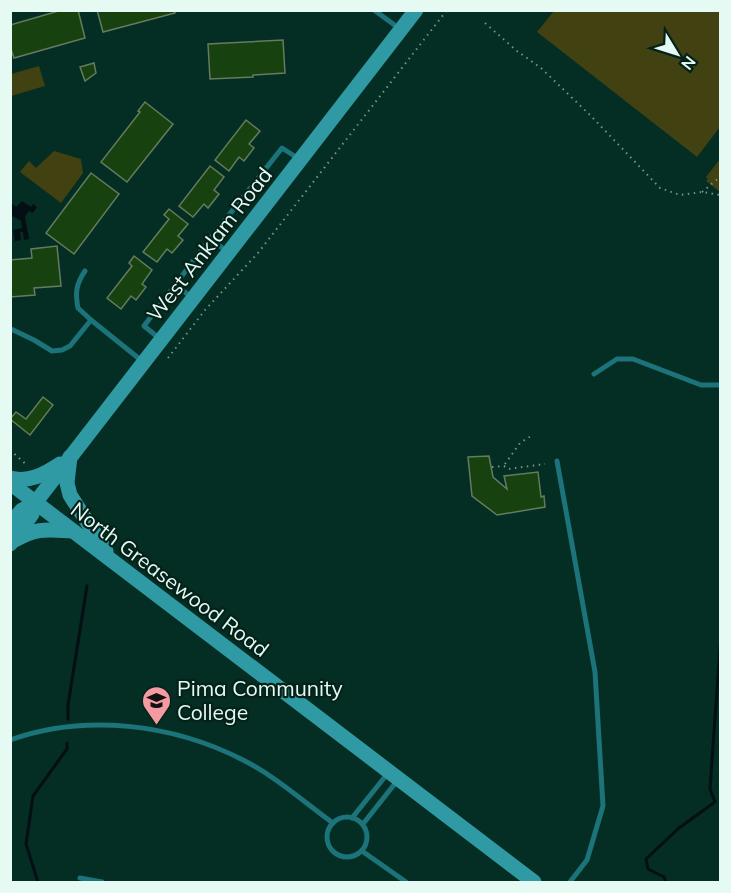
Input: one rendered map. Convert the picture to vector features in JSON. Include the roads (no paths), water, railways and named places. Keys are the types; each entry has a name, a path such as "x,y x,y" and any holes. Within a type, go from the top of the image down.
{"main road":[{"name":"West Anklam Road","path":"11,543 32,514 35,503 416,10"},
{"path":"10,478 31,479 50,471 70,457"},
{"path":"70,457 67,483 70,495 113,562"},
{"name":"North Greasewood Road","path":"10,483 534,882"},
{"name":"West Anklam Road","path":"10,524 22,510 35,503"},
{"path":"11,543 35,530 73,531"}],"lane":[{"path":"374,10 402,30"},
{"path":"161,340 144,326 210,239 282,148 301,160"},
{"path":"210,239 229,253"},
{"path":"86,271 79,280 78,308 144,363"},
{"path":"175,285 193,298"},
{"path":"11,328 52,351 62,350 70,346 91,320"},
{"path":"594,374 617,359 633,359 701,385 720,385"},
{"path":"557,461 595,672 603,806 587,860 570,882"},
{"path":"10,740 25,735 99,724 189,737 252,765 333,823"},
{"path":"352,818 394,776"},
{"path":"363,824 394,776"},
{"path":"342,818 352,818 363,824 367,840 357,854 345,857 334,852 328,841 329,828 342,818"},
{"path":"362,850 406,882"},
{"path":"80,878 102,882"}],"waterway":[{"path":"68,719 68,705 87,586"},
{"path":"666,882 664,877 648,869 646,859 679,828 715,802 710,789 720,647"},
{"path":"38,882 26,844 33,796 67,749 67,743"}],"place":[{"name":"Pima Community College","path":"156,726"}]}
